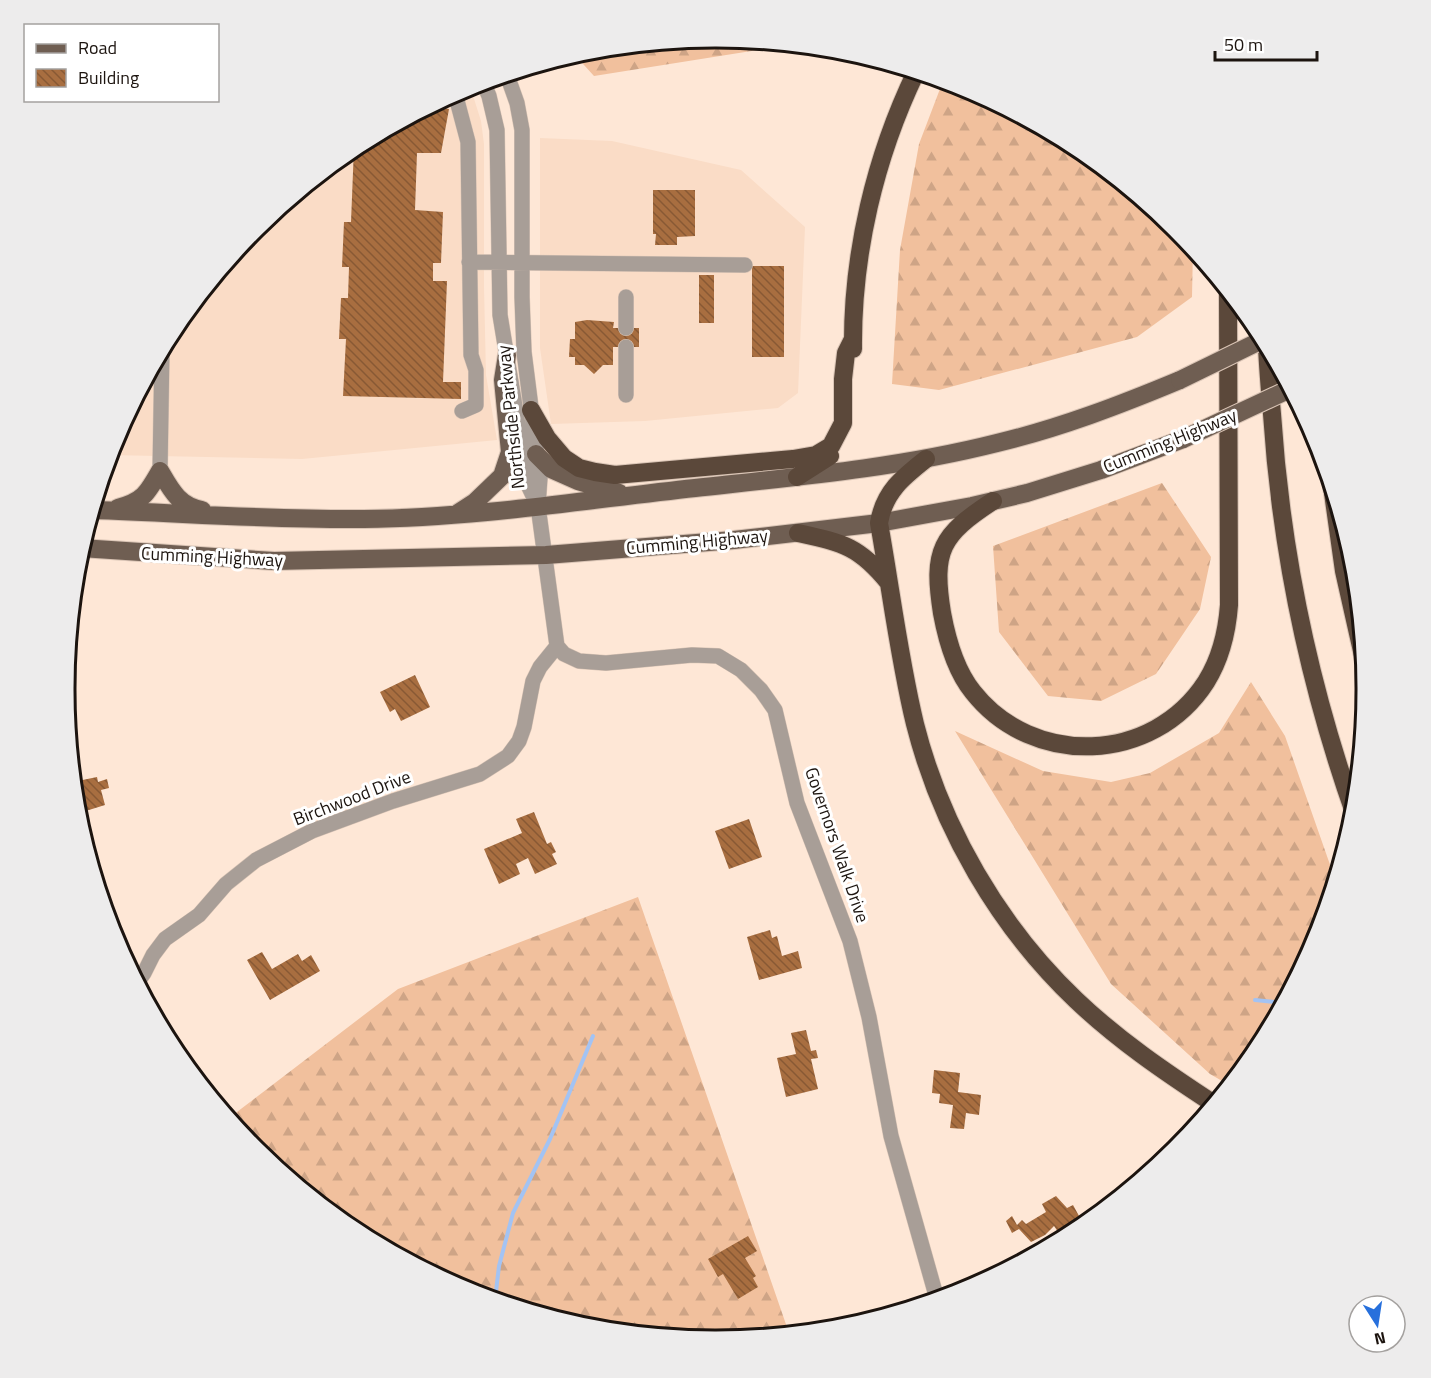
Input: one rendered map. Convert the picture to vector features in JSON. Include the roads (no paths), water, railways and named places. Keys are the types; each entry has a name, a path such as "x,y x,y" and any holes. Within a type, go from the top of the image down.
{"highway":[{"path":"797,477 836,451 849,433 855,395 853,339 857,267 867,212 894,126 913,79"},
{"path":"993,501 965,519 952,532 943,546 939,561 938,577 945,628 959,670 973,692 992,712 1012,727 1056,744 1079,747 1101,747 1122,743 1142,736 1177,715 1194,699 1206,681 1219,656 1227,630 1229,604 1228,305"},
{"path":"531,410 547,438 564,458 579,468 595,472 615,475 816,455 831,446 843,423 843,379 846,353 853,339"},
{"path":"1268,365 1274,452 1288,562 1306,650 1347,794"},
{"path":"926,459 892,488 883,505 879,523 909,693 925,757 952,825 987,889 1026,944 1075,999 1135,1050 1207,1099"},
{"path":"798,533 847,545 869,560 890,584"},
{"path":"1341,551 1349,593"}],"main road":[{"path":"101,510 248,518 364,519 456,514 797,477 926,459 995,444 1059,426 1131,401 1255,344"},
{"path":"456,514 475,502 502,476 510,452 503,380 507,355"},
{"name":"Cumming Highway","path":"90,550 274,561 546,555 723,541 879,523 1027,493 1101,470 1182,439 1283,392"},
{"path":"536,454 552,469 578,481 615,491 623,496"},
{"path":"101,510 136,503 160,471 181,502 194,509 248,518"}],"street":[{"name":"Northside Parkway","path":"509,82 517,103 522,130 523,342 540,478 538,506"},
{"name":"Northside Parkway","path":"487,91 497,130 500,315 528,485 538,506"},
{"path":"458,103 468,142 471,355 476,370 476,405 462,411"},
{"path":"469,262 745,266"},
{"path":"626,297 626,328"},
{"path":"626,347 626,395"},
{"path":"160,471 162,365"},
{"path":"538,506 557,646"},
{"name":"Birchwood Drive","path":"142,976 153,955 165,939 199,915 226,884 256,860 330,824 393,801 480,774 508,756 519,741 524,727 533,681 540,667 557,646"},
{"name":"Governors Walk Drive","path":"557,646 564,654 579,662 606,663 692,655 718,656 741,670 761,690 775,710 797,803 850,941 869,1017 891,1136 935,1291"}],"waterway":[{"path":"1255,1000 1275,1002"},
{"path":"496,1291 499,1266 513,1213 550,1139 593,1036"}]}
